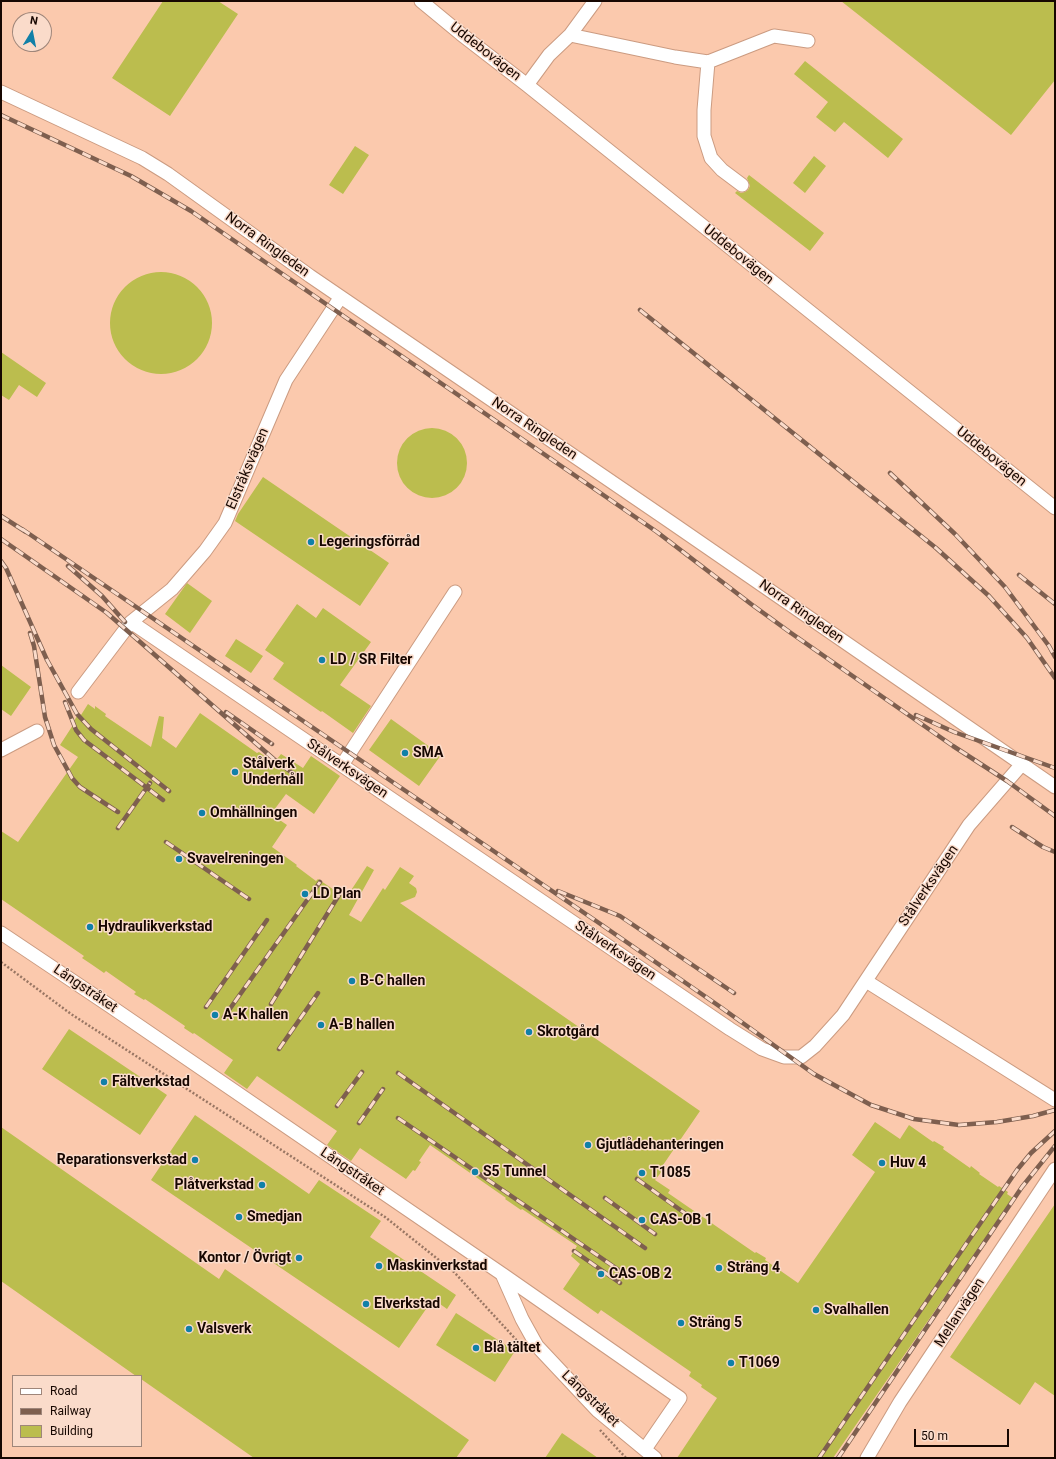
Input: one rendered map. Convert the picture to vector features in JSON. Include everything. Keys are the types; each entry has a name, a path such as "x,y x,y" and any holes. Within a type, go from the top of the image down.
{"street":[{"name":"Uddebovägen","path":"421,1 1055,508"},
{"path":"527,85 549,55 570,35 595,1"},
{"path":"570,35 675,57 708,62 774,36 808,41"},
{"path":"708,62 704,110 704,136 711,158 722,170 742,185"},
{"name":"Norra Ringleden","path":"1,92 142,158 168,174 340,298 672,522 1055,787"},
{"name":"Elstråksvägen","path":"78,692 131,622 172,589 205,551 225,522 286,380 340,298"},
{"path":"342,766 455,592"},
{"name":"Stålverksvägen","path":"131,622 730,1029 762,1049 784,1057 801,1057 815,1046 843,1015 969,825 1022,764"},
{"path":"1,750 37,731"},
{"name":"Långstråket","path":"1,933 123,1014 502,1274 522,1319 537,1346 598,1411 655,1458"},
{"path":"866,981 1055,1100"},
{"name":"Mellanvägen","path":"867,1458 900,1402 1055,1169"},
{"path":"502,1274 680,1398 645,1449"}],"path":[{"path":"1,962 71,1014 385,1217 454,1272 526,1350"},
{"path":"599,1430 626,1458"}],"building":[{"path":"163,1 218,1 238,14 170,116 112,78"},
{"path":"841,1 1055,1 1055,80 1011,135"},
{"path":"805,61 903,139 888,158 844,122 835,132 816,117 828,102 794,74"},
{"path":"355,146 369,155 343,194 329,185"},
{"path":"814,156 826,166 805,193 793,183"},
{"path":"749,175 824,233 810,251 735,193 737,191 741,193 748,190 750,186 747,178"},
{"path":"161,272 180,276 197,287 208,304 212,323 208,342 197,359 180,370 161,374 142,370 125,359 114,342 110,323 114,304 125,287 142,276"},
{"path":"1,352 46,383 37,397 19,385 9,400 1,395"},
{"path":"425,428 439,428 452,434 461,443 465,449 467,463 465,477 457,488 446,496 439,498 425,498 418,496 407,488 399,477 397,470 397,456 399,449 407,438 418,430"},
{"name":"Legeringsförråd","path":"263,477 389,563 360,606 235,521 238,514"},
{"path":"187,583 212,601 190,633 165,614"},
{"name":"LD / SR Filter","path":"297,604 316,618 323,608 371,642 340,685 371,706 353,733 273,679 284,663 265,650"},
{"path":"236,639 263,656 251,673 225,656"},
{"path":"1,665 31,687 11,716 1,709"},
{"path":"88,704 95,709 95,706 106,714 105,716 151,747 159,716 164,717 162,738 176,748 200,713 257,753 259,752 274,763 281,754 303,768 311,756 340,776 314,814 286,794 271,814 287,825 272,847 316,881 318,879 346,898 367,866 374,870 349,915 361,922 383,888 385,890 400,867 414,876 409,883 416,888 417,892 415,897 400,903 700,1111 661,1168 663,1170 655,1180 670,1190 668,1193 755,1253 756,1252 766,1258 765,1260 798,1283 875,1172 852,1155 875,1122 900,1139 909,1125 933,1142 934,1141 944,1147 943,1149 970,1168 971,1166 980,1173 979,1174 998,1187 999,1186 1008,1192 1007,1194 1013,1198 833,1458 677,1458 717,1398 701,1387 702,1385 689,1376 691,1372 601,1310 598,1314 563,1289 580,1264 571,1256 577,1246 522,1209 521,1210 430,1145 419,1161 421,1162 415,1171 413,1170 406,1179 360,1148 351,1161 327,1145 337,1131 257,1076 247,1089 224,1073 233,1060 194,1033 193,1034 184,1028 185,1026 145,999 144,1000 134,994 136,992 106,971 104,973 82,958 84,956 1,899 1,831 18,842 78,757 60,745 79,713 81,715"},
{"name":"SMA","path":"391,719 441,755 419,786 369,750"},
{"name":"Fältverkstad","path":"69,1029 167,1095 140,1135 42,1069"},
{"path":"195,1115 309,1194 319,1180 381,1221 370,1237 456,1295 447,1309 433,1299 399,1348 151,1180"},
{"name":"Valsverk","path":"1,1127 219,1279 225,1269 469,1440 456,1458 254,1458 142,1380 142,1375 135,1375 1,1281"},
{"path":"1055,1204 1055,1396 1035,1382 1020,1405 950,1357"},
{"name":"Blå tältet","path":"456,1313 515,1351 495,1382 436,1345"},
{"path":"562,1433 598,1458 545,1458"}],"railway":[{"path":"1,115 131,176 191,211 657,532 791,633 953,746 1007,781 1055,816"},
{"path":"640,310 936,548 989,596 1027,638 1055,678"},
{"path":"890,473 955,534 1005,587 1049,646 1055,657"},
{"path":"1,516 26,532"},
{"path":"22,529 599,923 814,1074 871,1105 914,1119 959,1125 997,1122 1033,1116 1055,1110"},
{"path":"1,539 107,613 276,761 295,775"},
{"path":"1,561 6,568 47,660 77,714 91,729 169,791"},
{"path":"68,566 102,596 125,622"},
{"path":"1019,575 1055,604"},
{"path":"30,633 34,646 45,717 54,745 72,778 80,787 118,812"},
{"path":"65,702 76,730 84,740 163,800"},
{"path":"226,712 272,744"},
{"path":"916,715 954,732 1055,768"},
{"path":"118,828 150,783"},
{"path":"1012,827 1043,847 1055,852"},
{"path":"166,842 249,899"},
{"path":"224,1017 320,882"},
{"path":"558,891 620,916 734,993"},
{"path":"271,1004 339,895"},
{"path":"206,1007 267,920"},
{"path":"279,1049 318,993"},
{"path":"337,1106 362,1072"},
{"path":"398,1073 645,1248"},
{"path":"359,1123 383,1089"},
{"path":"398,1118 626,1275"},
{"path":"819,1458 1017,1170 1031,1153 1055,1131"},
{"path":"838,1458 1022,1187 1055,1146"},
{"path":"637,1179 693,1219"},
{"path":"605,1198 655,1234"},
{"path":"574,1251 620,1283"}],"place":[{"name":"Legeringsförråd","path":"311,542"},
{"name":"LD / SR Filter","path":"322,660"},
{"name":"SMA","path":"405,753"},
{"name":"Stålverk Underhåll","path":"235,772"},
{"name":"Omhällningen","path":"202,813"},
{"name":"Svavelreningen","path":"179,859"},
{"name":"LD Plan","path":"305,894"},
{"name":"Hydraulikverkstad","path":"90,927"},
{"name":"B-C hallen","path":"352,981"},
{"name":"A-K hallen","path":"215,1015"},
{"name":"A-B hallen","path":"321,1025"},
{"name":"Skrotgård","path":"529,1032"},
{"name":"Fältverkstad","path":"104,1082"},
{"name":"Gjutlådehanteringen","path":"588,1145"},
{"name":"Reparationsverkstad","path":"195,1160"},
{"name":"Huv 4","path":"882,1163"},
{"name":"S5 Tunnel","path":"475,1172"},
{"name":"T1085","path":"642,1173"},
{"name":"Plåtverkstad","path":"262,1185"},
{"name":"Smedjan","path":"239,1217"},
{"name":"CAS-OB 1","path":"642,1220"},
{"name":"Kontor / Övrigt","path":"299,1258"},
{"name":"Maskinverkstad","path":"379,1266"},
{"name":"Sträng 4","path":"719,1268"},
{"name":"CAS-OB 2","path":"601,1274"},
{"name":"Elverkstad","path":"366,1304"},
{"name":"Svalhallen","path":"816,1310"},
{"name":"Sträng 5","path":"681,1323"},
{"name":"Valsverk","path":"189,1329"},
{"name":"Blå tältet","path":"476,1348"},
{"name":"T1069","path":"731,1363"}]}
